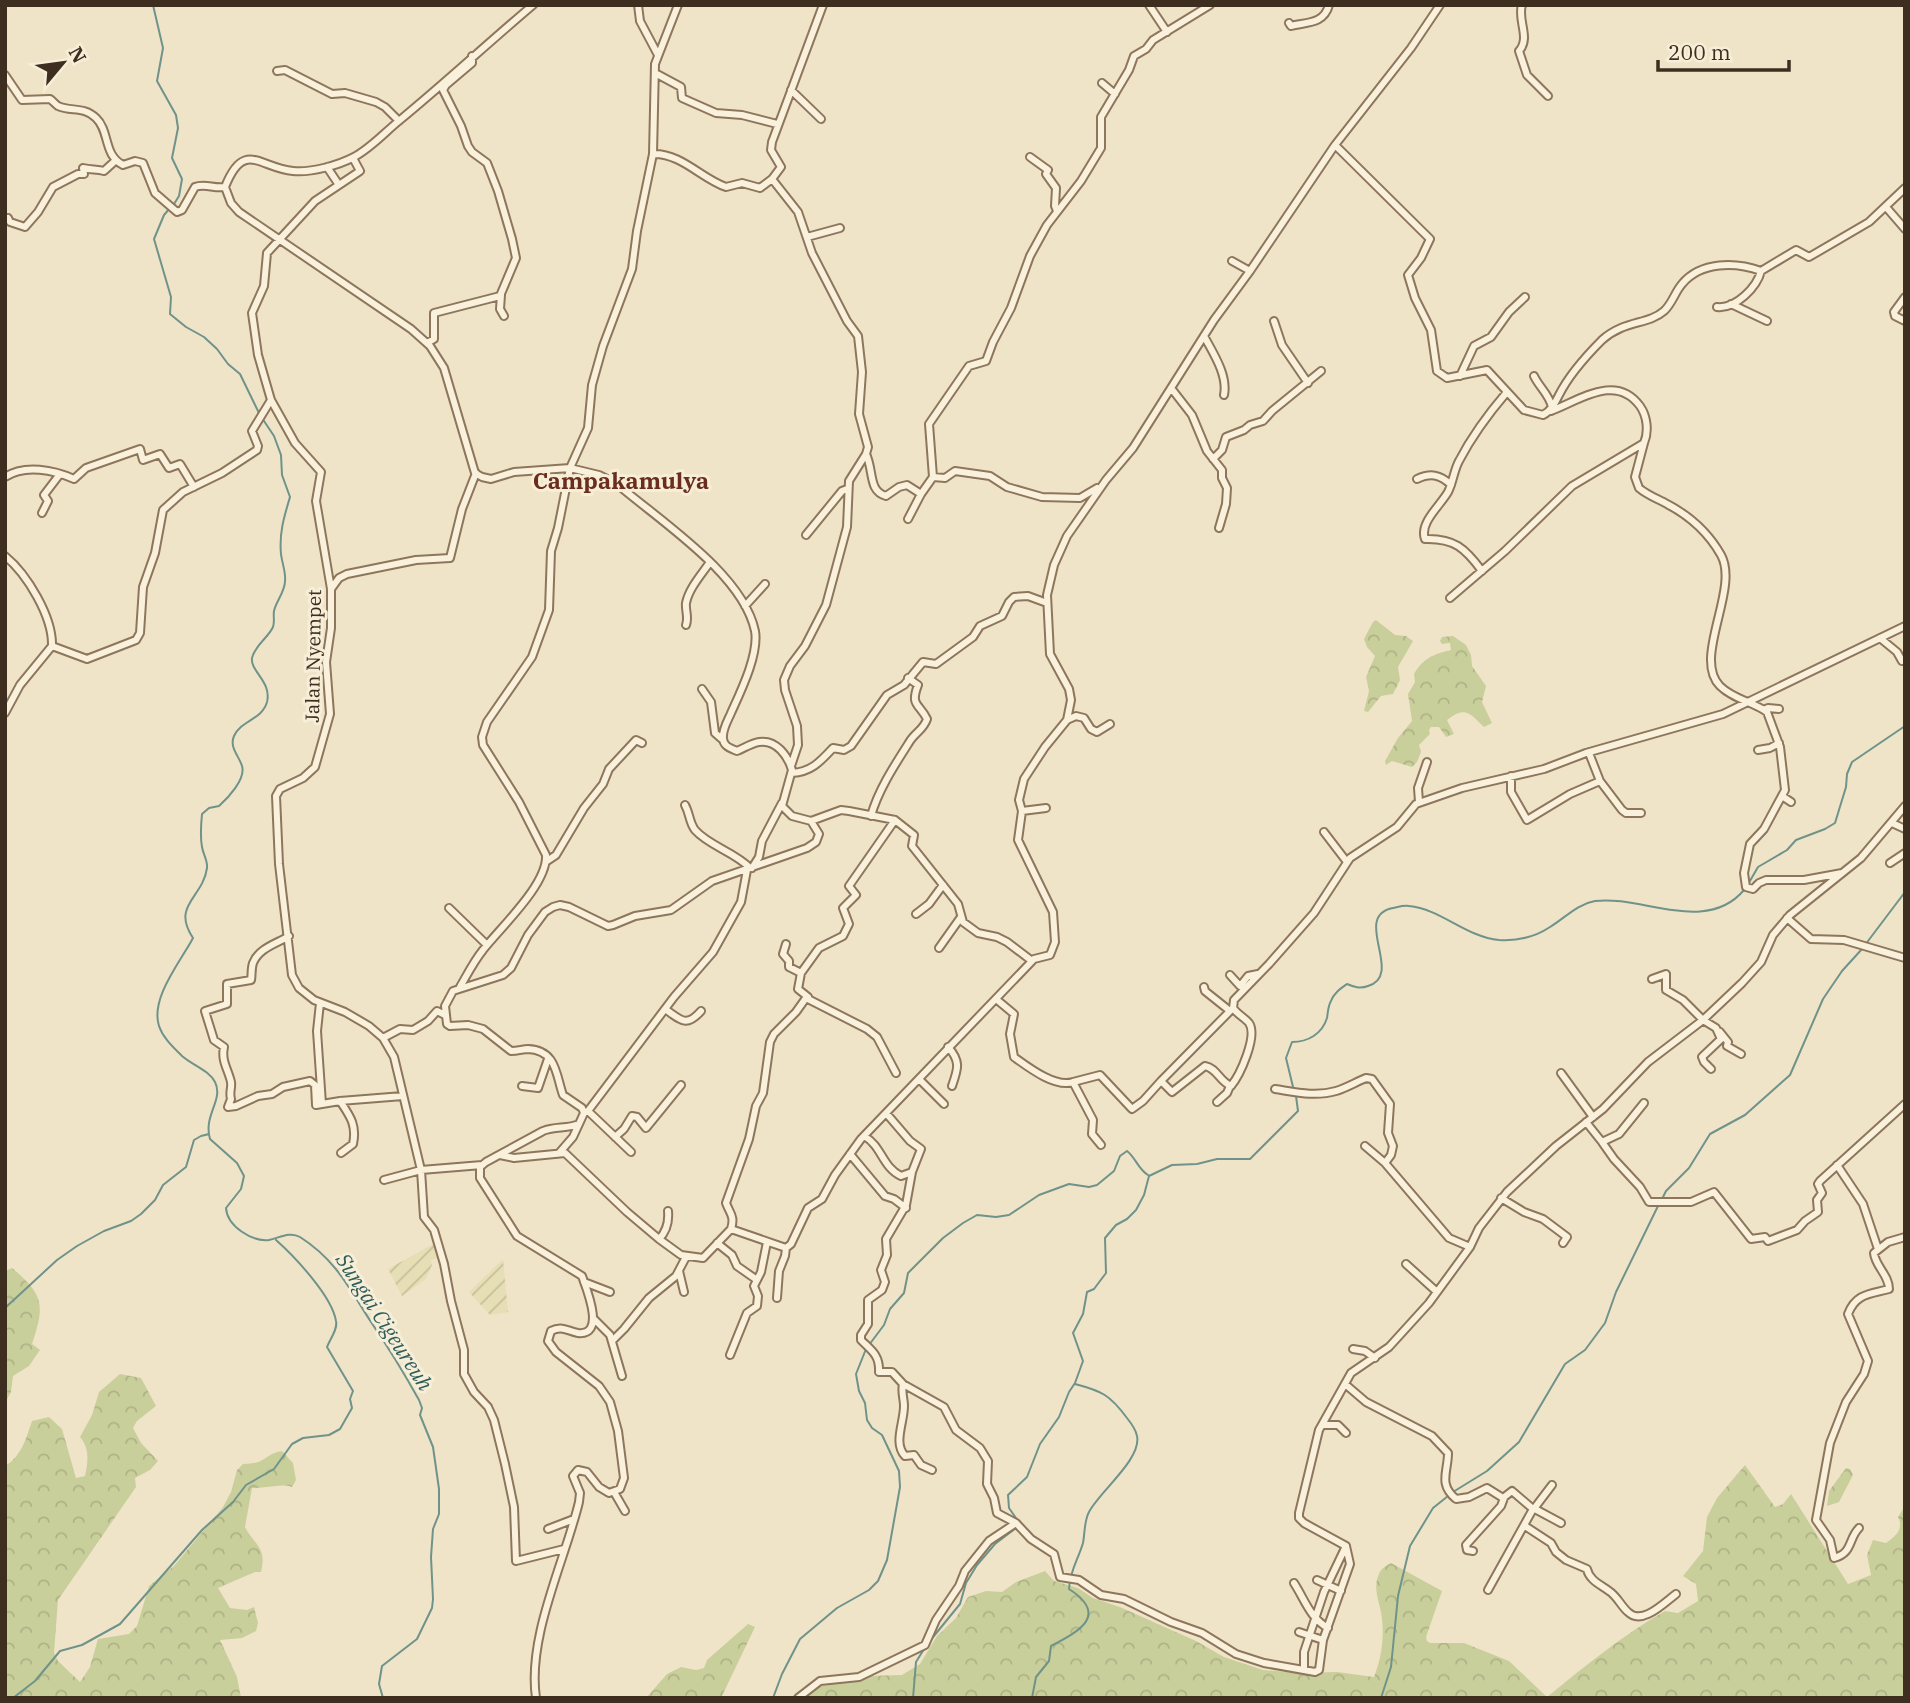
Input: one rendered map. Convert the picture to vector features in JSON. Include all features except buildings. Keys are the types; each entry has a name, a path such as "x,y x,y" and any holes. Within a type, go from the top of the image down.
{"street":[{"path":"331,589 347,574 416,559 450,558 462,509 476,474 444,368 427,343 239,212 225,187 236,166 251,159 261,160 279,169 306,172 353,158 436,92 472,56 533,5"},
{"path":"638,5 640,21 658,55"},
{"path":"547,861 519,802 483,745 482,737 487,722 531,657 549,610 551,551 570,468 588,428 592,385 603,346 632,269 653,154 658,55 678,5"},
{"path":"653,154 661,154 688,165 726,187 742,183 760,188 772,179 781,167 771,150 777,124 823,5"},
{"path":"1149,5 1167,32"},
{"path":"908,519 933,477 929,424 960,383 969,366 986,361 1011,308 1030,256 1057,211 1081,181 1101,148 1101,117 1136,53 1210,5"},
{"path":"1289,23 1291,26 1319,20 1325,16 1329,5"},
{"path":"1067,720 1071,696 1050,654 1047,603 1048,583 1067,536 1106,480 1133,448 1205,336 1335,145 1411,48 1440,5"},
{"path":"1522,5 1520,13 1524,44 1519,51 1525,71 1548,96"},
{"path":"472,56 472,63 443,90 461,125 468,146 487,163 512,239 516,258 501,295 500,307 504,316"},
{"path":"277,71 285,70 332,94 345,93 376,102 398,121"},
{"path":"655,73 681,87 682,98 709,110 777,124"},
{"path":"5,75 22,100 50,99 59,106 89,112 100,123 108,149 116,161 123,165 135,161 142,163 153,191 177,212 191,191 198,186 215,189 225,187"},
{"path":"1102,83 1115,94"},
{"path":"791,90 821,119"},
{"path":"1335,145 1430,239 1421,258 1409,270 1409,280 1431,330 1437,371 1447,378 1487,370 1524,410 1543,415 1551,409 1600,390 1624,391 1642,408 1647,432 1635,477 1639,488 1688,515 1712,542 1725,564 1724,590 1713,645 1712,672 1718,685 1769,715 1779,743 1785,781 1782,796 1763,829 1750,844 1744,873 1746,887 1753,889 1766,880 1796,880 1844,873"},
{"path":"1031,157 1048,170 1046,176 1056,188 1057,211"},
{"name":"Jalan Nyempet","path":"353,158 361,170 315,201 265,258 264,286 252,313 258,355 271,400 295,443 321,472 316,491 317,513 325,544 331,589 331,628 326,662 330,700 328,729 310,774 280,789 276,796 279,864 294,979 304,992 320,1003 354,1017 383,1038"},
{"path":"5,221 8,218 10,222 24,227 53,187 78,174 84,174 83,168 98,168 104,171 116,161"},
{"path":"327,167 339,185"},
{"path":"560,1152 573,1137 586,1112 713,952 741,902 750,869 759,857 760,844 782,803 798,745 797,726 784,680 790,666 806,646 826,605 847,527 849,481 866,454 867,447 859,414 862,372 858,336 812,253 798,212 772,179"},
{"path":"1717,307 1731,304 1754,286 1761,271 1796,250 1809,257 1869,222 1905,188"},
{"path":"1886,207 1905,229"},
{"path":"807,237 840,228"},
{"path":"1232,261 1250,271"},
{"path":"1551,409 1568,379 1603,340 1616,328 1663,312 1675,292 1692,274 1727,264 1745,265 1761,271"},
{"path":"427,343 434,339 435,311 501,295"},
{"path":"1460,376 1474,346 1491,337 1509,312 1525,297"},
{"path":"1905,297 1894,312 1895,316 1905,321"},
{"path":"1731,304 1767,321"},
{"path":"1274,321 1282,345 1308,383"},
{"path":"1205,336 1220,369 1224,395"},
{"path":"1213,459 1222,450 1226,437 1263,421 1321,371"},
{"path":"1534,376 1548,395 1551,409"},
{"path":"1171,388 1192,415 1207,451 1222,470 1222,478 1227,487 1226,504 1219,528"},
{"path":"1482,571 1457,544 1441,539 1423,538 1425,526 1451,485 1458,462 1476,432 1507,392"},
{"path":"52,646 87,659 136,640 141,634 143,587 161,531 161,513 171,501 257,450 252,430 271,400"},
{"path":"1450,598 1572,486 1644,443"},
{"path":"5,477 20,469 52,471 74,479 86,468 140,449 143,460 160,454 169,468 180,464 194,487"},
{"path":"866,454 873,471 873,488 877,493 886,496 906,485 921,494"},
{"path":"476,474 491,479 514,472 570,468 599,475 617,484 710,562 737,592 745,606 755,631 756,643 745,680 723,731 723,740"},
{"path":"933,477 945,478 955,471 961,471 986,475 1015,490 1042,497 1067,498 1089,495 1106,480"},
{"path":"42,513 48,501 43,495 60,474"},
{"path":"1418,479 1431,474 1443,478 1451,485"},
{"path":"806,535 842,491 847,489"},
{"path":"5,556 26,578 51,626 52,646 20,685 5,713"},
{"path":"686,625 688,615 685,606 689,593 710,562"},
{"path":"745,606 765,584"},
{"path":"791,770 805,772 818,764 833,748 844,750 851,746 887,695 904,685 925,661 936,664 973,637 978,628 998,619 1014,597 1028,596 1047,603"},
{"path":"996,999 1014,1014 1010,1034 1014,1057 1048,1078 1065,1084 1100,1075 1132,1109 1143,1101 1231,1009 1234,999 1314,913 1347,862 1396,827 1419,802 1557,765 1589,752 1723,714 1905,626"},
{"path":"1880,638 1898,653 1902,661"},
{"path":"871,816 888,778 909,742 927,722 926,715 917,708 914,701 918,685 908,678"},
{"path":"702,689 711,702 715,733 728,748 737,751 757,742 770,743 787,757 791,770"},
{"path":"1764,710 1779,709"},
{"path":"777,1298 779,1270 786,1248 808,1208 821,1199 864,1136 1032,961 1050,955 1055,942 1048,900 1019,845 1022,811 1019,800 1024,779 1067,720 1076,716 1084,718 1091,729 1097,732 1110,724"},
{"path":"460,987 487,946 514,916 539,879 547,861 556,855 604,782 609,769 636,740 642,743"},
{"path":"1758,750 1779,743"},
{"path":"1589,752 1600,781 1624,812 1641,813"},
{"path":"1419,802 1418,788 1427,762"},
{"path":"1511,776 1511,792 1527,820 1570,794 1600,781"},
{"path":"1782,796 1791,802"},
{"path":"782,803 783,809 792,816 811,821 841,810 895,820 912,832 912,846 958,904 963,922 978,933 1007,942 1032,961"},
{"path":"685,805 689,821 696,832 734,855 750,869"},
{"path":"886,1113 910,1141 921,1149 912,1172 906,1208 886,1239 887,1255 881,1270 885,1282 882,1290 868,1300 868,1324 860,1337 861,1342 873,1349 880,1363 880,1372 891,1372 903,1384 944,1408 956,1430 980,1448 988,1461 987,1484 994,1497 997,1513 1016,1523 1031,1539 1054,1554 1060,1577 1079,1580 1101,1595 1124,1599 1171,1622 1202,1633 1236,1654 1264,1663 1315,1672 1319,1670 1323,1640 1350,1564 1346,1546 1299,1518 1322,1425 1351,1373 1396,1339 1437,1292 1501,1198 1527,1171 1593,1116 1648,1062 1703,1020 1761,962 1773,935 1787,918 1844,873 1905,806"},
{"path":"1022,811 1046,808"},
{"path":"895,820 849,886 856,894 843,909 849,924 843,936 819,948 800,973 798,989 821,1007 830,1009 877,1037 895,1073"},
{"path":"631,1152 582,1108 563,1095 558,1071 542,1053 531,1049 512,1051 483,1029 447,1024 447,999 460,987 503,975 511,968 528,934 545,912 553,907 569,907 608,926 635,916 671,910 712,881 812,845 819,834 811,821"},
{"path":"1892,823 1905,829"},
{"path":"1324,832 1347,862"},
{"path":"1890,863 1905,853"},
{"path":"916,914 929,904 943,885"},
{"path":"449,908 487,946"},
{"path":"939,948 961,917"},
{"path":"1787,918 1811,939 1844,940 1905,958"},
{"path":"289,936 264,948 252,965 252,980 229,983 227,1004 207,1009 205,1015 215,1040 224,1047 223,1060 231,1084 229,1108 258,1096 272,1094 281,1088 310,1082 315,1085 315,1105 403,1096"},
{"path":"786,944 783,954 789,961 790,969 800,973"},
{"path":"1230,975 1240,986 1248,976 1260,973"},
{"path":"1652,979 1666,974 1667,990 1716,1028 1728,1042 1727,1046 1741,1054"},
{"path":"1204,988 1249,1023 1252,1031 1244,1067 1227,1093 1217,1102"},
{"path":"500,1155 514,1158 560,1152 569,1156 659,1239 686,1257 703,1258 731,1229 734,1216 726,1203 762,1093 770,1042 778,1029 808,997"},
{"path":"320,1003 317,1031 322,1104"},
{"path":"445,1015 439,1010 413,1030 400,1028 383,1038 394,1057 421,1170 424,1217 434,1230 444,1264 464,1350 464,1374 491,1414 505,1464 514,1507 516,1561 564,1549"},
{"path":"666,1010 680,1020 687,1021 701,1011"},
{"path":"1711,1069 1702,1059 1721,1039 1716,1028"},
{"path":"948,1047 957,1059 957,1072 952,1086"},
{"path":"522,1086 538,1088 548,1059"},
{"path":"1161,1081 1172,1092 1207,1065 1230,1086"},
{"path":"1560,1073 1593,1116"},
{"path":"1275,1089 1298,1094 1323,1094 1335,1092 1366,1078 1372,1079 1390,1104 1388,1133 1394,1146 1385,1163"},
{"path":"919,1079 944,1104"},
{"path":"1073,1082 1093,1120 1092,1134 1101,1145"},
{"path":"615,1137 626,1127 632,1116 637,1117 646,1128 681,1085"},
{"path":"340,1101 353,1119 355,1127 353,1144 341,1153"},
{"path":"1602,1142 1619,1134 1644,1103"},
{"path":"1586,1122 1614,1159 1642,1189 1647,1200 1691,1202 1714,1192 1751,1240 1765,1237 1771,1240 1797,1230 1819,1211 1817,1200 1822,1193 1818,1184 1905,1104"},
{"path":"384,1180 421,1170 482,1165 550,1128 564,1129 579,1124"},
{"path":"864,1136 875,1142 885,1161 897,1175 912,1172"},
{"path":"1366,1146 1385,1163 1448,1238 1469,1247"},
{"path":"850,1154 885,1196 906,1208"},
{"path":"482,1165 480,1178 517,1236 579,1272 584,1282 593,1318 592,1327 588,1332 580,1333 555,1329 551,1331 548,1341 556,1352 599,1386 610,1402 618,1431 624,1478 623,1485 614,1492 605,1492 587,1472 578,1470 573,1476 580,1493 536,1650 533,1682 536,1698"},
{"path":"1837,1165 1863,1204 1878,1249"},
{"path":"1501,1198 1524,1212 1543,1219 1567,1237 1563,1244"},
{"path":"659,1239 664,1234 668,1211"},
{"path":"731,1229 786,1248"},
{"path":"1859,1528 1855,1531 1852,1544 1843,1555 1834,1558 1830,1539 1816,1518 1830,1443 1846,1402 1864,1374 1868,1361 1850,1322 1849,1311 1862,1295 1889,1289 1889,1282 1873,1256 1878,1249 1905,1237"},
{"path":"730,1355 747,1313 758,1306 754,1287 767,1242"},
{"path":"718,1243 732,1255 737,1266 757,1280"},
{"path":"612,1340 623,1331 649,1298 673,1279 686,1257"},
{"path":"1406,1264 1437,1292"},
{"path":"679,1270 684,1293"},
{"path":"584,1282 610,1292"},
{"path":"593,1318 606,1329 612,1340 622,1376"},
{"path":"1353,1349 1365,1351 1375,1357"},
{"path":"903,1384 904,1407 899,1440 902,1453 904,1456 914,1455 921,1465 932,1470"},
{"path":"1345,1384 1366,1402 1440,1441 1448,1453 1443,1478 1451,1495 1460,1499 1487,1488 1504,1498"},
{"path":"1322,1425 1338,1426 1346,1433"},
{"path":"1488,1590 1534,1509 1552,1485"},
{"path":"1473,1551 1467,1550 1466,1545 1512,1491 1534,1509 1561,1524"},
{"path":"614,1492 625,1511"},
{"path":"548,1529 574,1519"},
{"path":"798,1698 820,1681 859,1677 925,1645 936,1620 959,1586 965,1571 989,1541 1016,1523"},
{"path":"1525,1526 1551,1544 1566,1560 1587,1569 1588,1575 1600,1587 1609,1591 1631,1615 1639,1616 1652,1612 1675,1594"},
{"path":"1304,1668 1304,1651 1326,1586 1346,1546"},
{"path":"1318,1580 1341,1591"},
{"path":"1294,1583 1315,1619 1328,1628"},
{"path":"1299,1632 1323,1640"}],"shaded area":[{"path":"435,1243 438,1258 431,1260 432,1265 426,1279 402,1296 388,1269"},
{"path":"503,1259 508,1312 490,1315 469,1292"}],"green space":[{"path":"1376,620 1395,635 1406,636 1413,641 1398,667 1400,680 1393,694 1381,696 1368,712 1364,711 1369,691 1366,677 1375,656 1364,639"},
{"path":"1453,636 1466,645 1472,666 1486,686 1482,702 1492,723 1484,727 1467,713 1453,715 1447,720 1454,734 1446,737 1439,727 1431,727 1430,734 1419,745 1421,752 1412,767 1392,761 1386,765 1385,761 1398,738 1412,721 1408,694 1415,682 1414,674 1421,664 1430,658 1451,650 1450,643 1442,644 1440,641 1442,637"},
{"path":"12,1268 23,1277 39,1302 39,1319 32,1344 40,1350 29,1366 13,1376 11,1392 5,1403 5,1271"},
{"path":"120,1374 141,1378 156,1406 137,1421 133,1428 141,1443 158,1461 150,1470 135,1478 136,1487 58,1600 54,1653 58,1661 80,1682 90,1667 98,1639 129,1634 137,1626 149,1586 174,1566 223,1507 231,1492 237,1470 243,1464 261,1461 282,1451 293,1463 296,1480 292,1487 252,1488 245,1527 261,1552 261,1572 218,1588 230,1608 247,1610 254,1607 258,1623 256,1631 242,1638 220,1640 237,1677 241,1698 5,1698 5,1466 19,1452 32,1421 49,1417 62,1429 76,1478 85,1476 87,1451 80,1437 92,1415 99,1392"},
{"path":"1745,1465 1775,1507 1783,1504 1791,1494 1848,1584 1871,1575 1867,1555 1873,1540 1886,1543 1896,1535 1900,1525 1898,1517 1905,1506 1905,1698 800,1698 813,1688 866,1676 902,1675 920,1664 937,1636 956,1618 968,1597 986,1591 1002,1592 1016,1582 1045,1571 1054,1581 1078,1588 1093,1598 1196,1641 1224,1657 1263,1670 1337,1672 1374,1677 1383,1637 1376,1584 1381,1570 1391,1563 1442,1591 1426,1637 1427,1641 1464,1643 1509,1661 1547,1697 1604,1651 1649,1620 1665,1611 1678,1613 1698,1601 1696,1584 1683,1576 1703,1551 1707,1517 1717,1498"},
{"path":"1846,1468 1850,1469 1853,1475 1839,1502 1827,1506 1829,1491"},
{"path":"748,1624 755,1627 721,1698 646,1698 667,1674 681,1667 696,1670 704,1668 707,1660"}],"waterway":[{"name":"Sungai Cigeureuh","path":"153,5 163,48 157,81 176,115 178,128 172,158 182,179 179,196 174,204"},
{"name":"Sungai Cigeureuh","path":"170,208 164,215 154,239 171,297 170,314 204,337 240,374 259,413"},
{"name":"Sungai Cigeureuh","path":"262,418 274,436 281,455 282,475 290,497 281,539 285,585 274,611 273,627 252,658 254,668 264,683 267,702 261,713 241,726 234,736 234,748 243,771 239,782 219,806 209,808 202,814 201,843 207,868 185,917 193,938 163,992 157,1015 159,1026 169,1042 215,1082 217,1095 209,1122 210,1139 237,1163 244,1176 241,1189 226,1208 231,1221 248,1236 262,1240 296,1235 323,1255 348,1286 402,1370 422,1408 420,1415 433,1447 439,1489 439,1514 433,1529 431,1557 432,1608 417,1639 382,1666 379,1684 383,1698"},
{"path":"1747,886 1758,867 1787,850 1796,840 1835,823 1852,762 1905,726"},
{"path":"1294,1091 1286,1058 1292,1042 1309,1039 1318,1033 1325,1024 1332,998 1344,986 1347,984 1365,987 1378,980 1382,970 1376,933 1381,913 1407,906 1421,908 1476,934 1505,940 1525,938 1538,933 1577,908 1595,901 1633,903 1693,912 1711,910 1729,903 1744,890"},
{"path":"1865,945 1905,892"},
{"path":"1661,1201 1666,1191 1689,1168 1710,1134 1745,1115 1790,1075 1823,999 1842,971 1862,949"},
{"path":"1018,1521 1009,1508 1008,1495 1027,1477 1040,1444 1059,1417 1075,1383 1083,1361 1073,1333 1083,1314 1087,1292 1094,1289 1106,1273 1105,1238 1116,1225 1136,1210 1144,1195 1149,1176 1172,1165 1197,1164 1217,1159 1250,1159 1298,1111 1296,1096"},
{"path":"5,1308 57,1260 77,1246 141,1214 155,1200 163,1185 186,1167 194,1140 209,1134"},
{"path":"869,1345 884,1325 890,1309 904,1293 908,1273 943,1238 963,1223 977,1215 1009,1215 1039,1195 1069,1184 1089,1187 1097,1185 1114,1171 1120,1156 1127,1151 1148,1175"},
{"path":"1453,1492 1487,1471 1519,1442 1565,1364 1585,1350 1605,1323 1616,1292 1658,1206"},
{"path":"13,1698 35,1681 60,1651 82,1645 120,1624 202,1530 233,1502 246,1485 274,1469 292,1444 303,1438 329,1435 340,1429 352,1408 350,1399 353,1391 327,1347 336,1327 333,1311 311,1277 276,1240"},
{"path":"773,1698 800,1639 837,1608 869,1590 878,1581 887,1560 900,1487 899,1471 882,1435 872,1428 867,1420 865,1403 859,1391 856,1374 866,1349"},
{"path":"1032,1698 1036,1677 1049,1661 1051,1646 1080,1628 1089,1615 1081,1598 1069,1589 1083,1543 1086,1519 1094,1504 1127,1465 1137,1445 1134,1429 1116,1404 1099,1392 1075,1384"},
{"path":"1381,1698 1391,1667 1398,1596 1410,1546 1433,1508 1448,1496"},
{"path":"929,1642 960,1604 966,1583 977,1565 995,1544 1016,1528"},
{"path":"913,1698 916,1662 924,1649"}],"district":[{"name":"Campakamulya","path":"621,481"}]}
